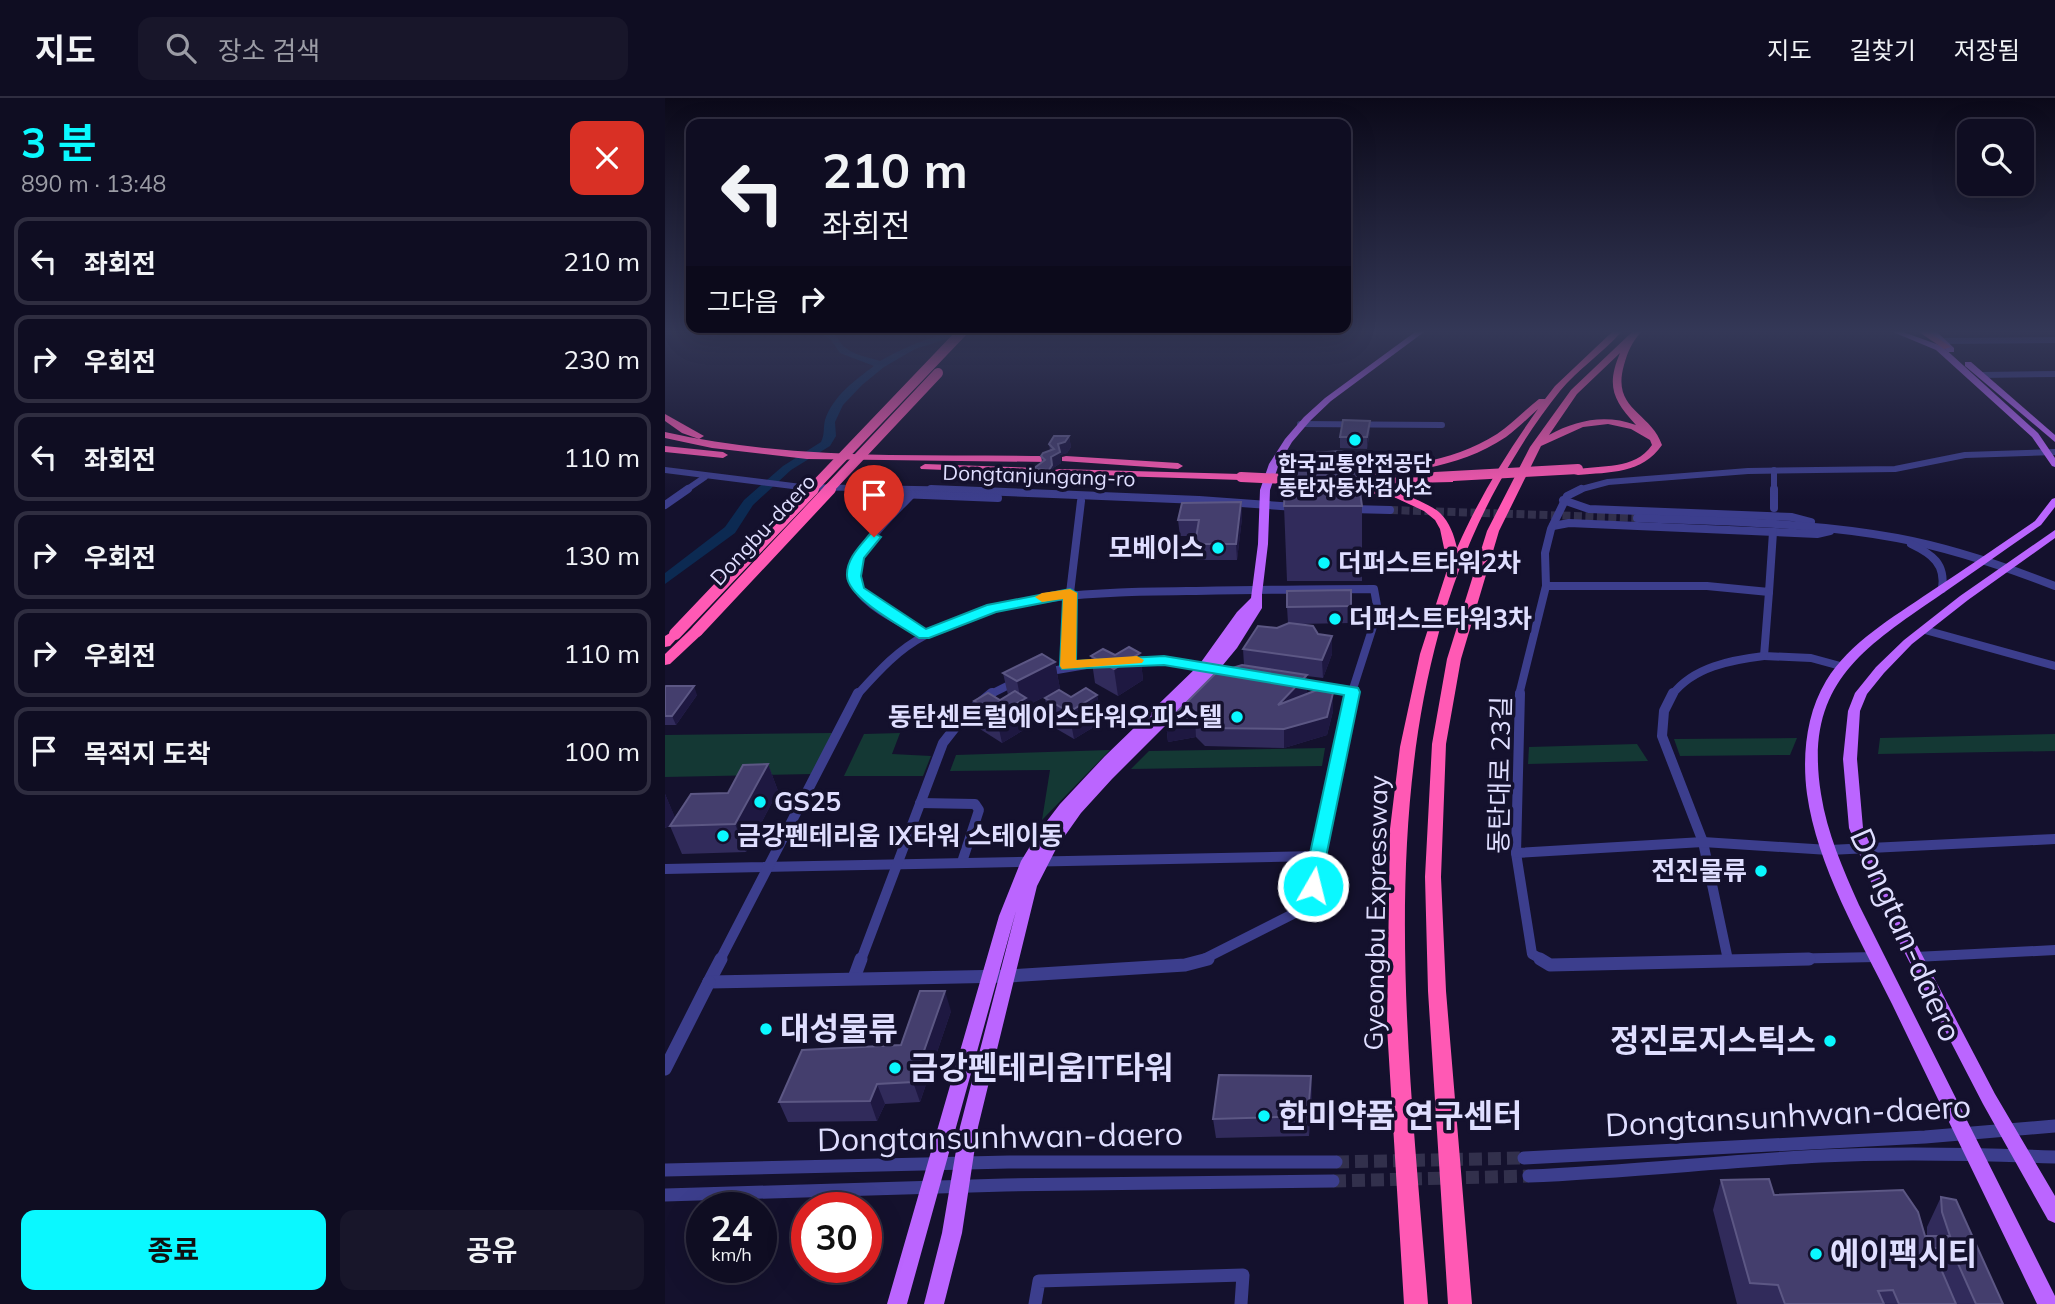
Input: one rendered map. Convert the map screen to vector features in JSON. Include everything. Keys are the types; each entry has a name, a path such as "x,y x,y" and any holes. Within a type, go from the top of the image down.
{"highway":[{"name":"Dongbu-daero","path":"670,638 908,388"},
{"name":"Dongbu-daero","path":"665,661 697,631 922,388"},
{"path":"1329,479 1401,469 1469,453 1503,435 1558,388"},
{"name":"Gyeongbu Expressway","path":"1416,1304 1397,1027 1398,830 1407,747 1427,654 1454,567 1487,494 1510,455 1558,388"},
{"path":"1460,1304 1438,1004 1433,877 1439,744 1454,659 1482,562 1505,503 1535,447 1578,388"},
{"path":"1329,479 1449,480 1632,465 1650,456 1657,445 1625,405 1616,388"},
{"path":"665,417 685,431 760,454"},
{"path":"1329,479 1578,470 1636,458 1650,448 1651,442 1643,432 1633,428 1595,422 1568,427 1535,447"},
{"path":"665,435 760,454 1039,471"},
{"path":"665,441 741,456"},
{"path":"665,449 741,456 760,454"},
{"path":"865,461 1048,459"},
{"path":"1066,460 1243,475"},
{"path":"1059,472 1294,477"},
{"path":"1329,479 1392,493 1433,512 1446,529 1454,567"}],"main road":[{"path":"897,1304 1014,896 1034,861 1079,807 1249,624 1257,608 1255,595 1261,571 1265,493 1271,471 1300,424 1343,388"},
{"path":"1987,388 2052,452 2055,464"},
{"path":"1996,388 2055,439"},
{"path":"1984,560 2038,523 2055,500"},
{"name":"Dongtan-daero","path":"2055,533 1924,630 1880,670 1861,694 1854,711 1850,760 1856,828 1890,909 2007,1130 2055,1214"},
{"name":"Dongtan-daero","path":"1984,560 1875,636 1834,678 1820,707 1812,761 1812,781 1829,850 1851,905 2048,1304"},
{"path":"934,1304 952,1233 969,1127 1034,861"}],"street":[{"path":"1300,424 1442,425"},
{"path":"1792,517 1589,509 1563,500 1586,486 1629,479 1774,470 1895,469 1965,455 2052,452"},
{"path":"665,464 689,474"},
{"path":"665,470 807,488 1081,501 1242,504"},
{"path":"1774,470 1774,508"},
{"path":"665,505 705,477"},
{"name":"Dongtanjungang-ro","path":"807,488 1145,498 1302,507"},
{"path":"912,494 858,557 854,576 858,590 869,600 924,635"},
{"name":"동탄대로 23길","path":"1563,500 1545,553 1546,586 1518,700 1516,853 1532,954 1539,961 1550,965 1877,957"},
{"path":"1068,666 1070,593 1081,501"},
{"path":"1340,508 1390,510"},
{"path":"1762,516 1774,508"},
{"path":"1774,508 1792,517 1836,529"},
{"path":"1637,518 1836,529 1897,538 1984,560 2055,586"},
{"path":"1553,526 1569,523 1817,534 1836,529"},
{"path":"1764,656 1773,532"},
{"path":"1897,538 1935,558 1945,575 1942,589"},
{"path":"1546,586 1707,586 1769,592"},
{"path":"665,1069 708,982 767,866 854,698 890,658 924,635 992,608 1070,593 1255,595 1374,589 1378,611 1352,692 1313,886 1293,914 1211,958 1185,965 1151,969 990,976 708,982"},
{"path":"1924,630 2055,666"},
{"path":"1728,961 1703,842 1662,736 1667,703 1678,689 1714,667 1736,659 1764,656 1811,658 1844,667"},
{"path":"1038,674 1068,666 1140,660 1164,660 1238,674"},
{"path":"854,978 943,743 955,723 995,692 1026,678"},
{"path":"1289,682 1352,692"},
{"path":"920,803 975,804 979,810 962,862"},
{"path":"1516,853 1703,842 1829,850 2055,839"},
{"path":"665,869 1317,856"},
{"path":"1915,957 2055,950"},
{"name":"Dongtansunhwan-daero","path":"1524,1158 1964,1134 2055,1126"},
{"name":"Dongtansunhwan-daero","path":"1529,1176 1640,1171 1820,1156 1974,1154 2055,1157"},
{"name":"Dongtansunhwan-daero","path":"665,1170 936,1164 1336,1162"},
{"name":"Dongtansunhwan-daero","path":"665,1195 959,1186 1333,1181"},
{"path":"1035,1304 1039,1281 1243,1275 1241,1304"}],"green space":[{"path":"832,733 813,774 665,777 665,735"},
{"path":"900,733 892,754 931,756 923,776 844,776 864,734"},
{"path":"2055,734 2055,751 1878,754 1880,738"},
{"path":"1797,738 1790,755 1680,756 1674,739"},
{"path":"1637,744 1648,761 1528,764 1529,747"},
{"path":"1325,748 1322,766 1131,769 1149,751"},
{"path":"1110,750 1042,820 1050,770 950,771 956,755"}],"building":[{"path":"1343,420 1370,421 1367,437 1340,437"},
{"path":"1054,436 1069,436 1065,442 1058,444 1060,452 1051,457 1052,465 1049,470 1033,469 1045,460 1041,456 1043,453 1054,449 1049,444"},
{"path":"1341,451 1355,456 1362,506 1284,506 1286,455"},
{"path":"1241,502 1236,544 1195,544 1199,520 1178,520 1182,503"},
{"path":"1351,590 1351,606 1287,607 1287,591"},
{"path":"1289,623 1313,626 1318,634 1332,636 1322,660 1243,649 1258,626 1277,628"},
{"path":"1129,647 1140,653 1114,669 1091,656 1103,649 1115,655"},
{"path":"1042,654 1055,662 1017,681 1003,673"},
{"path":"1242,665 1307,675 1278,705 1325,687 1333,693 1327,717 1284,729 1204,728 1195,719 1166,723 1216,673"},
{"path":"666,686 694,686 672,716 665,716"},
{"path":"1086,688 1097,695 1069,712 1045,698 1059,690 1071,697"},
{"path":"1015,691 1026,698 996,715 974,701 988,693 1000,700"},
{"path":"768,764 735,824 670,826 691,794 728,793 743,765"},
{"path":"920,991 945,991 913,1082 877,1084 870,1101 779,1102 802,1050 901,1045"},
{"path":"1219,1075 1311,1076 1308,1116 1213,1119"},
{"path":"1769,1179 1774,1195 1903,1190 1918,1212 1925,1236 1950,1236 1942,1212 1941,1197 1956,1200 2003,1304 1976,1304 1951,1248 1932,1248 1956,1304 1899,1304 1893,1290 1878,1291 1884,1304 1785,1304 1778,1285 1750,1283 1721,1180"}],"waterway":[{"path":"665,580 730,530 748,503 787,468 826,444 830,436 830,422 838,404 853,388"}],"tunnel":[{"path":"1390,510 1637,518"},
{"path":"1336,1162 1524,1158"},
{"path":"1333,1181 1529,1176"}],"slow traffic":[{"path":"1042,597 1070,593 1068,666 1137,660"}],"place":[{"name":"한국교통안전공단 동탄자동차검사소","path":"1355,440"},
{"name":"모베이스","path":"1218,548"},
{"name":"더퍼스트타워2차","path":"1324,563"},
{"name":"더퍼스트타워3차","path":"1335,619"},
{"name":"동탄센트럴에이스타워오피스텔","path":"1237,717"},
{"name":"GS25","path":"760,802"},
{"name":"금강펜테리움 IX타워 스테이동","path":"723,836"},
{"name":"전진물류","path":"1761,871"},
{"name":"대성물류","path":"766,1029"},
{"name":"정진로지스틱스","path":"1830,1041"},
{"name":"금강펜테리움IT타워","path":"895,1068"},
{"name":"한미약품 연구센터","path":"1264,1116"},
{"name":"에이팩시티","path":"1816,1254"}],"route":[{"path":"874,537 858,557 854,576 858,590 924,635 992,608 1070,593 1068,666 1164,660 1352,692 1313,886"}]}
